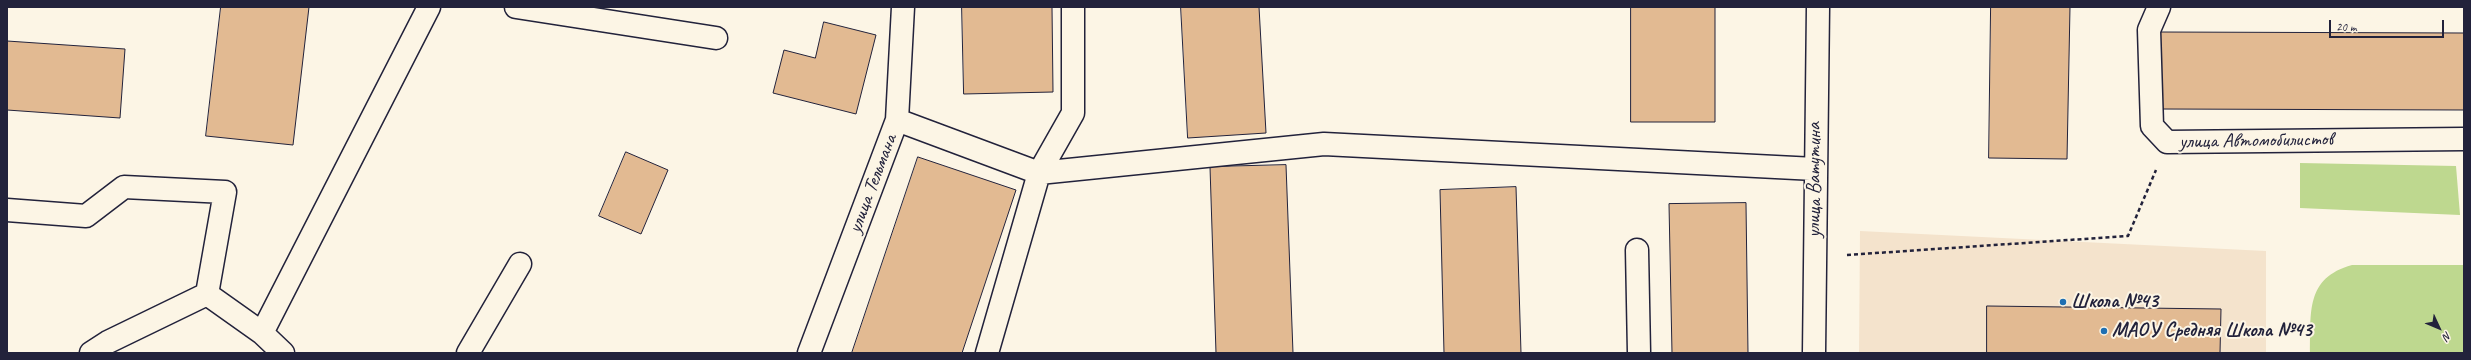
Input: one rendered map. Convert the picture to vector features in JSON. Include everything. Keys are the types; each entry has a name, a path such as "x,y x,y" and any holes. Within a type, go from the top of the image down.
{"street":[{"path":"262,333 429,7"},
{"path":"516,7 716,38"},
{"name":"улица Тельмана","path":"809,353 897,120 903,7"},
{"path":"987,353 1039,173 1073,113 1073,7"},
{"name":"улица Ватутина","path":"1814,353 1818,7"},
{"name":"улица Автомобилистов","path":"2159,7 2149,30 2152,126 2167,142 2464,139"},
{"path":"897,120 1039,173 1324,144 1815,169"},
{"path":"7,210 86,216 124,187 225,192 207,294"},
{"path":"1637,250 1639,353"},
{"path":"468,353 520,264"},
{"path":"207,294 262,333 283,353"},
{"path":"91,353 108,342 207,294"}],"path":[{"path":"1815,257 2128,236 2167,142"}],"shaded area":[{"name":"Школа №43","path":"1860,231 2266,251 2266,353 1859,353"}],"green space":[{"path":"2300,163 2456,166 2460,215 2300,208"},
{"path":"2352,265 2464,265 2464,353 2310,353 2311,311 2318,288 2326,279 2337,271"}],"building":[{"path":"221,7 309,7 293,145 206,136"},
{"path":"962,7 1052,7 1053,92 964,94"},
{"path":"1181,7 1259,7 1266,133 1188,138"},
{"path":"1631,7 1715,7 1715,122 1631,122"},
{"path":"1991,7 2070,7 2067,159 1989,158"},
{"path":"824,22 876,35 856,114 773,93 784,50 815,58"},
{"path":"2157,32 2464,33 2464,110 2157,109"},
{"path":"7,41 125,49 120,118 7,110"},
{"path":"626,152 668,170 641,234 599,216"},
{"path":"918,157 1016,190 962,353 852,353"},
{"path":"1286,165 1293,353 1216,353 1210,167"},
{"path":"1516,187 1521,353 1444,353 1440,190"},
{"path":"1746,203 1748,353 1672,353 1669,204"},
{"name":"МАОУ Средняя Школа №43","path":"1987,306 2221,309 2220,353 1987,353"}],"place":[{"name":"Школа №43","path":"2063,302"},
{"name":"МАОУ Средняя Школа №43","path":"2104,331"}]}
